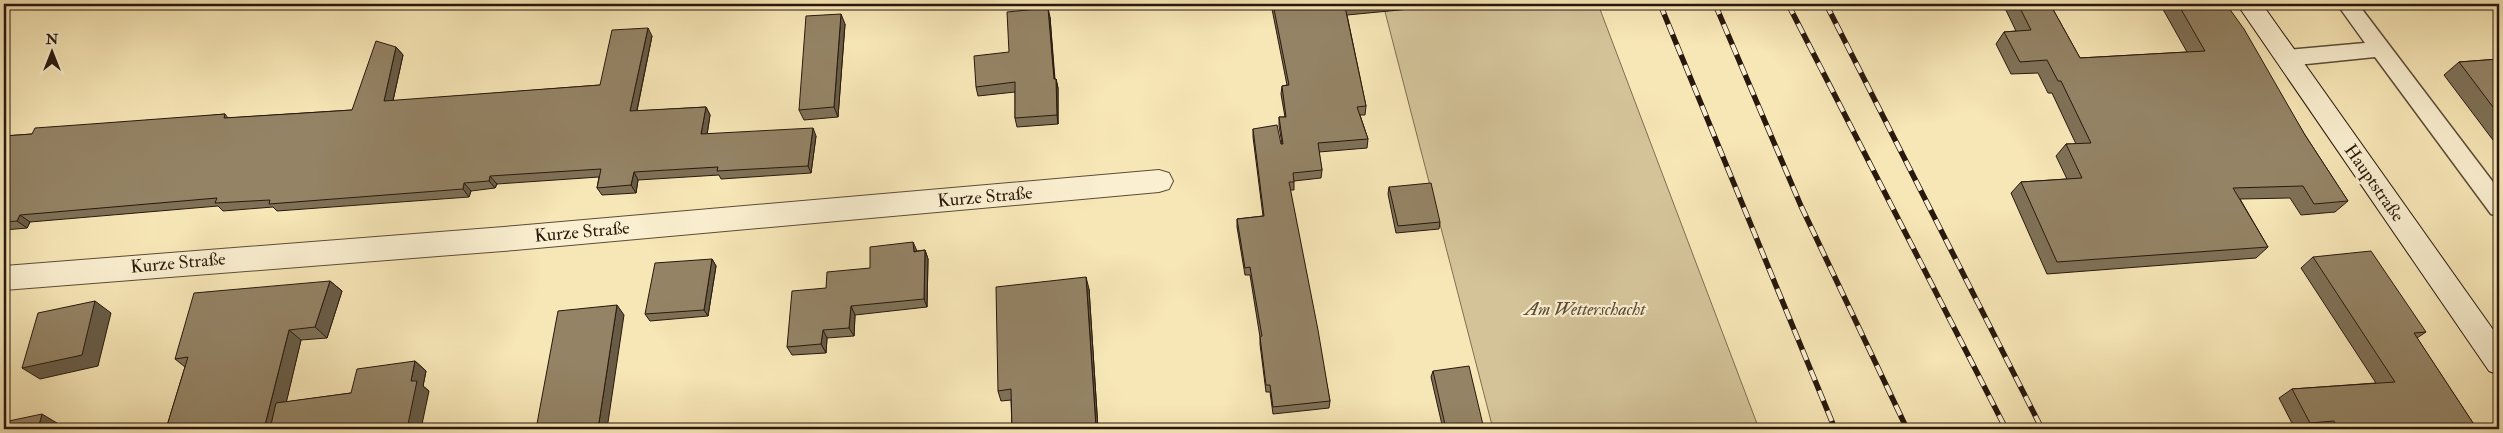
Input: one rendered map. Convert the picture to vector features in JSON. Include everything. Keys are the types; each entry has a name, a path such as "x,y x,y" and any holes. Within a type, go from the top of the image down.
{"street":[{"name":"Hauptstraße","path":"2249,4 2499,362"},
{"name":"Kurze Straße","path":"4,278 525,237 1159,181"}],"lane":[{"path":"2346,4 2499,207"},
{"path":"2287,58 2380,49"}],"green space":[{"name":"Am Wetterschacht","path":"1383,4 1598,4 1759,429 1493,429"}],"building":[{"path":"1273,4 1374,4 1345,7 1366,106 1357,107 1368,139 1318,143 1322,170 1293,173 1294,182 1289,182 1330,401 1273,407 1270,385 1266,385 1260,337 1262,336 1250,267 1245,268 1237,219 1264,216 1253,129 1277,125 1281,144 1283,144 1279,117 1286,117 1282,86 1289,85"},
{"path":"2018,4 2050,4 2080,58 2205,51 2178,4 2226,4 2244,29 2305,135 2348,201 2314,204 2303,186 2233,188 2268,247 2057,262 2021,182 2082,178 2066,144 2091,143 2061,81 2058,81 2047,60 2020,62 2004,32 2031,30"},
{"path":"1048,8 1054,79 1056,79 1057,115 1015,118 1015,82 976,87 974,56 1009,52 1007,12"},
{"path":"841,14 834,107 799,110 806,16"},
{"path":"648,28 630,111 706,107 701,134 813,128 808,166 717,171 718,167 634,172 631,185 597,188 601,169 490,176 489,181 464,183 463,189 269,204 270,200 215,203 217,198 20,215 17,221 4,222 4,136 32,134 35,128 225,114 224,118 352,110 376,41 396,47 384,101 600,85 612,30"},
{"path":"2499,59 2499,115 2459,62"},
{"path":"1431,183 1440,222 1398,226 1389,187"},
{"path":"913,242 914,252 925,250 924,299 851,306 849,328 823,330 821,344 787,347 792,291 826,288 827,272 870,268 870,247"},
{"path":"2371,251 2426,332 2414,333 2477,429 2338,429 2334,421 2310,423 2292,389 2395,382 2313,257"},
{"path":"712,259 704,310 645,314 655,263"},
{"path":"1086,277 1096,427 1080,429 1012,429 1011,389 998,391 996,287"},
{"path":"330,281 315,327 289,330 264,429 166,429 188,357 175,359 194,293"},
{"path":"95,301 82,355 22,368 38,313"},
{"path":"617,305 598,429 536,429 558,311"},
{"path":"415,361 411,381 417,381 407,429 270,429 276,403 351,393 357,369"},
{"path":"1469,366 1484,429 1446,429 1433,371"},
{"path":"42,414 38,429 4,429 4,422"}],"railway":[{"path":"1660,4 1835,429"},
{"path":"1715,4 1801,206 1907,429"},
{"path":"1788,4 2006,429"},
{"path":"1826,4 2042,429"}]}
